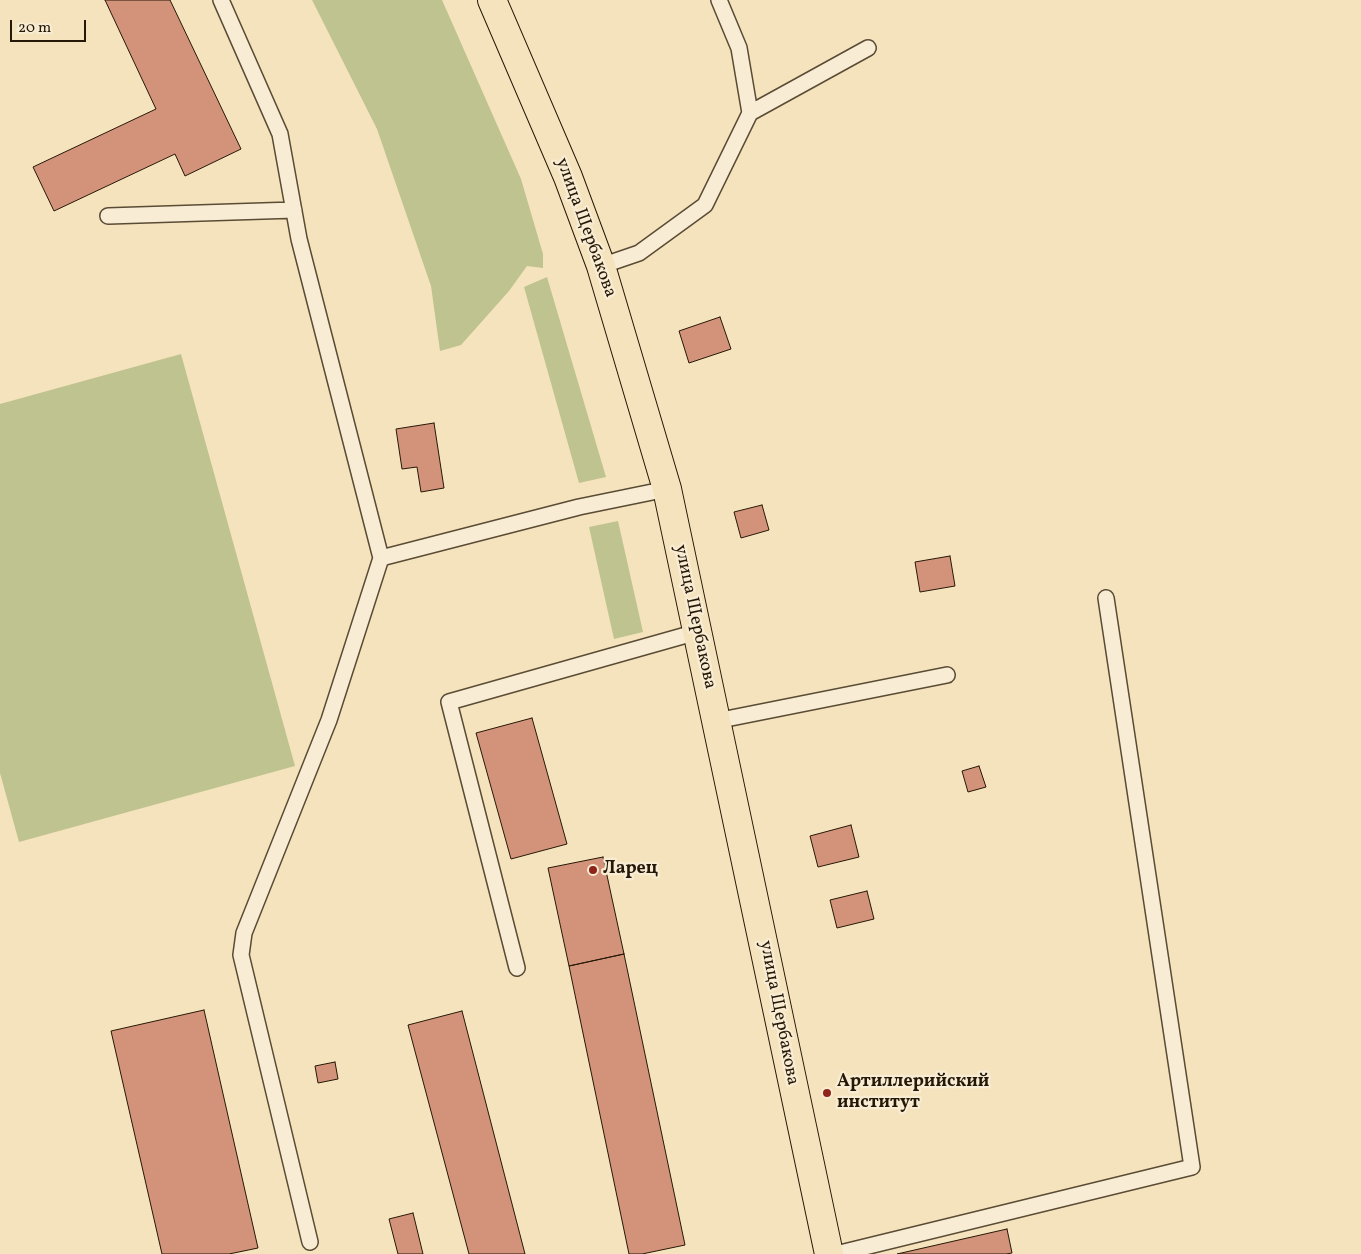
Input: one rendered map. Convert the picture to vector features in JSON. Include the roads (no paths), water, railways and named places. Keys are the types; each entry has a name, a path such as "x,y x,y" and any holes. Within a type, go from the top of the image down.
{"main road":[{"name":"улица Щербакова","path":"492,0 568,177 601,266 667,489 829,1254"}],"lane":[{"path":"221,0 280,134 299,239 380,558 329,720 244,932 240,955 310,1242"},
{"path":"719,0 739,48 750,113"},
{"path":"601,266 639,253 705,205 750,113 868,48"},
{"path":"108,216 294,210"},
{"path":"380,558 579,507 667,489"},
{"path":"836,1254 1192,1167 1106,598"},
{"path":"517,968 449,702 697,632"},
{"path":"716,720 947,675"}],"place":[{"name":"Ларец","path":"593,870"},
{"name":"Артиллерийский институт","path":"827,1093"}]}
